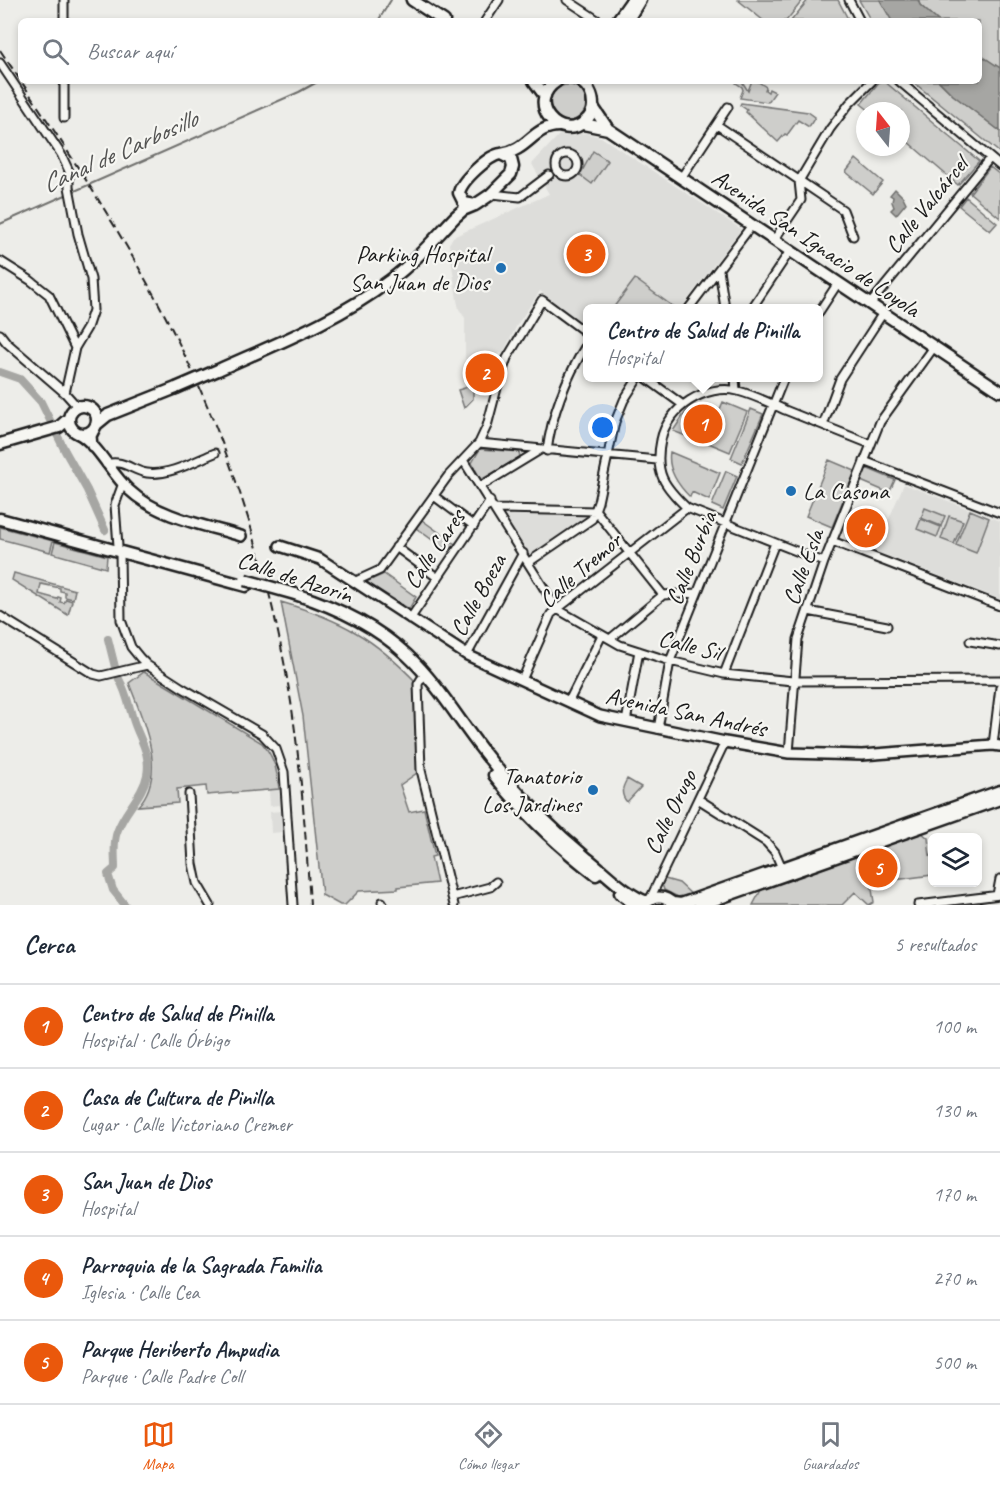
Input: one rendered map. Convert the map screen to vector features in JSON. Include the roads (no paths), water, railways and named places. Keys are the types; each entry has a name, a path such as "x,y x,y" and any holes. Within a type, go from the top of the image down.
{"main road":[{"path":"412,0 439,18"},
{"path":"536,84 545,96"},
{"path":"540,129 545,96 552,84"},
{"path":"590,86 593,108 608,129"},
{"path":"544,108 547,116 559,126"},
{"path":"583,124 593,108"},
{"path":"455,217 460,189 464,182 491,157 520,148 540,129 546,127 567,128 583,124 608,129"},
{"name":"Avenida San Ignacio de Loyola","path":"608,129 1000,391"},
{"path":"0,444 55,428 87,406 100,414 108,414 176,388 326,320 362,300 390,281 463,210 490,195 511,174 520,148"},
{"path":"501,154 511,159 513,167"},
{"path":"460,196 468,205 475,205"},
{"path":"92,409 96,414 95,427"},
{"path":"74,417 86,435 108,414"},
{"name":"Calle de Azorín","path":"0,513 119,549"},
{"name":"Calle de Azorín","path":"0,519 296,597 345,613 365,624 405,653 440,691 483,751 544,821 612,878 647,902"},
{"name":"Calle de Azorín","path":"296,597 358,626 379,640 421,679 509,794 566,850 635,905"},
{"path":"647,902 660,897 674,904 681,904 1000,791"},
{"path":"700,905 1000,800"}],"street":[{"path":"64,0 64,18"},
{"path":"487,18 499,0"},
{"path":"567,0 594,18"},
{"path":"849,0 858,18"},
{"path":"0,63 61,154 69,171 69,187 78,234 91,279 93,310 87,328 75,348 65,393"},
{"path":"64,84 64,118"},
{"path":"774,240 801,200 799,181 830,129 849,104 869,84"},
{"path":"903,84 1000,166"},
{"path":"681,178 728,107"},
{"path":"717,125 843,210 853,236"},
{"name":"Calle Valcárcel","path":"870,304 990,158"},
{"path":"490,195 500,194 511,197 523,195 557,169"},
{"path":"505,180 504,188 511,197"},
{"path":"693,304 752,225"},
{"path":"755,304 790,251"},
{"path":"0,261 49,295 75,348"},
{"path":"719,270 724,304"},
{"path":"823,306 838,283"},
{"path":"356,581 380,570 448,476 479,443 487,426 507,358 542,300 583,330"},
{"path":"823,425 840,379 884,313"},
{"path":"0,334 7,343 65,393 74,417 92,446 123,483 144,502 181,518 241,536"},
{"name":"Calle Esla","path":"789,753 798,639 824,562 879,422 931,345"},
{"path":"481,486 543,450 568,375 583,350"},
{"path":"596,511 615,422 624,399 635,382"},
{"path":"651,382 683,405"},
{"path":"735,382 736,390"},
{"name":"Calle Burbia","path":"658,729 670,661 782,382"},
{"path":"824,562 687,508 672,494 661,477 657,460 661,437 672,415 683,405 711,392 736,390 870,444"},
{"path":"92,446 91,436 95,427"},
{"path":"479,443 657,460"},
{"path":"106,464 125,464 145,473 162,473 215,453"},
{"name":"Calle Sil","path":"463,460 558,609 620,645 670,661 724,674 793,681 1000,680"},
{"path":"864,461 1000,513"},
{"path":"123,483 115,505 121,620 131,646 147,665 262,734 276,749 284,772 293,905"},
{"path":"434,496 474,525"},
{"name":"Calle Cares","path":"410,619 490,501"},
{"name":"Calle Tremor","path":"522,680 551,614 687,508"},
{"path":"495,509 596,511"},
{"path":"596,511 663,595"},
{"name":"Calle Boeza","path":"529,562 592,519 596,511"},
{"path":"832,542 1000,606"},
{"path":"724,674 775,543"},
{"name":"Avenida San Andrés","path":"279,546 320,559 467,655 600,716 789,753 862,755 992,745 1000,753"},
{"path":"396,547 438,578"},
{"name":"Calle Boeza","path":"467,655 523,553"},
{"path":"610,639 663,595 697,593"},
{"path":"808,611 887,626"},
{"path":"0,616 93,674 101,676 147,665"},
{"path":"569,701 602,635"},
{"path":"970,641 1000,646"},
{"path":"626,722 639,651"},
{"path":"421,679 418,684 421,770 454,905"},
{"path":"992,745 1000,687"},
{"name":"Calle Orugo","path":"647,902 725,742"},
{"path":"189,794 196,883 210,905"},
{"path":"698,799 766,842 775,852 782,868"},
{"path":"918,905 998,895 1000,879"},
{"path":"452,897 490,887 496,882"}],"waterway":[{"name":"Canal de Carbosillo","path":"380,18 391,0"},
{"name":"Canal de Carbosillo","path":"0,224 314,84"},
{"path":"0,372 20,379 41,402 105,530"},
{"path":"108,639 115,667"},
{"path":"119,679 148,760 147,775 142,790 117,832 115,868 108,874 113,890 125,905"}],"railway":[{"path":"0,50 18,77"},
{"path":"23,84 132,255 175,334 198,384 238,487 269,594 291,702 303,803 310,905"}],"place":[{"name":"San Juan de Dios","path":"586,254"},
{"name":"Parking Hospital San Juan de Dios","path":"501,268"},
{"name":"Casa de Cultura de Pinilla","path":"485,373"},
{"name":"Centro de Salud de Pinilla","path":"703,424"},
{"name":"La Casona","path":"791,491"},
{"name":"Parroquia de la Sagrada Familia","path":"866,528"},
{"name":"Tanatorio Los Jardines","path":"593,790"},
{"name":"Parque Heriberto Ampudia","path":"878,868"}]}
